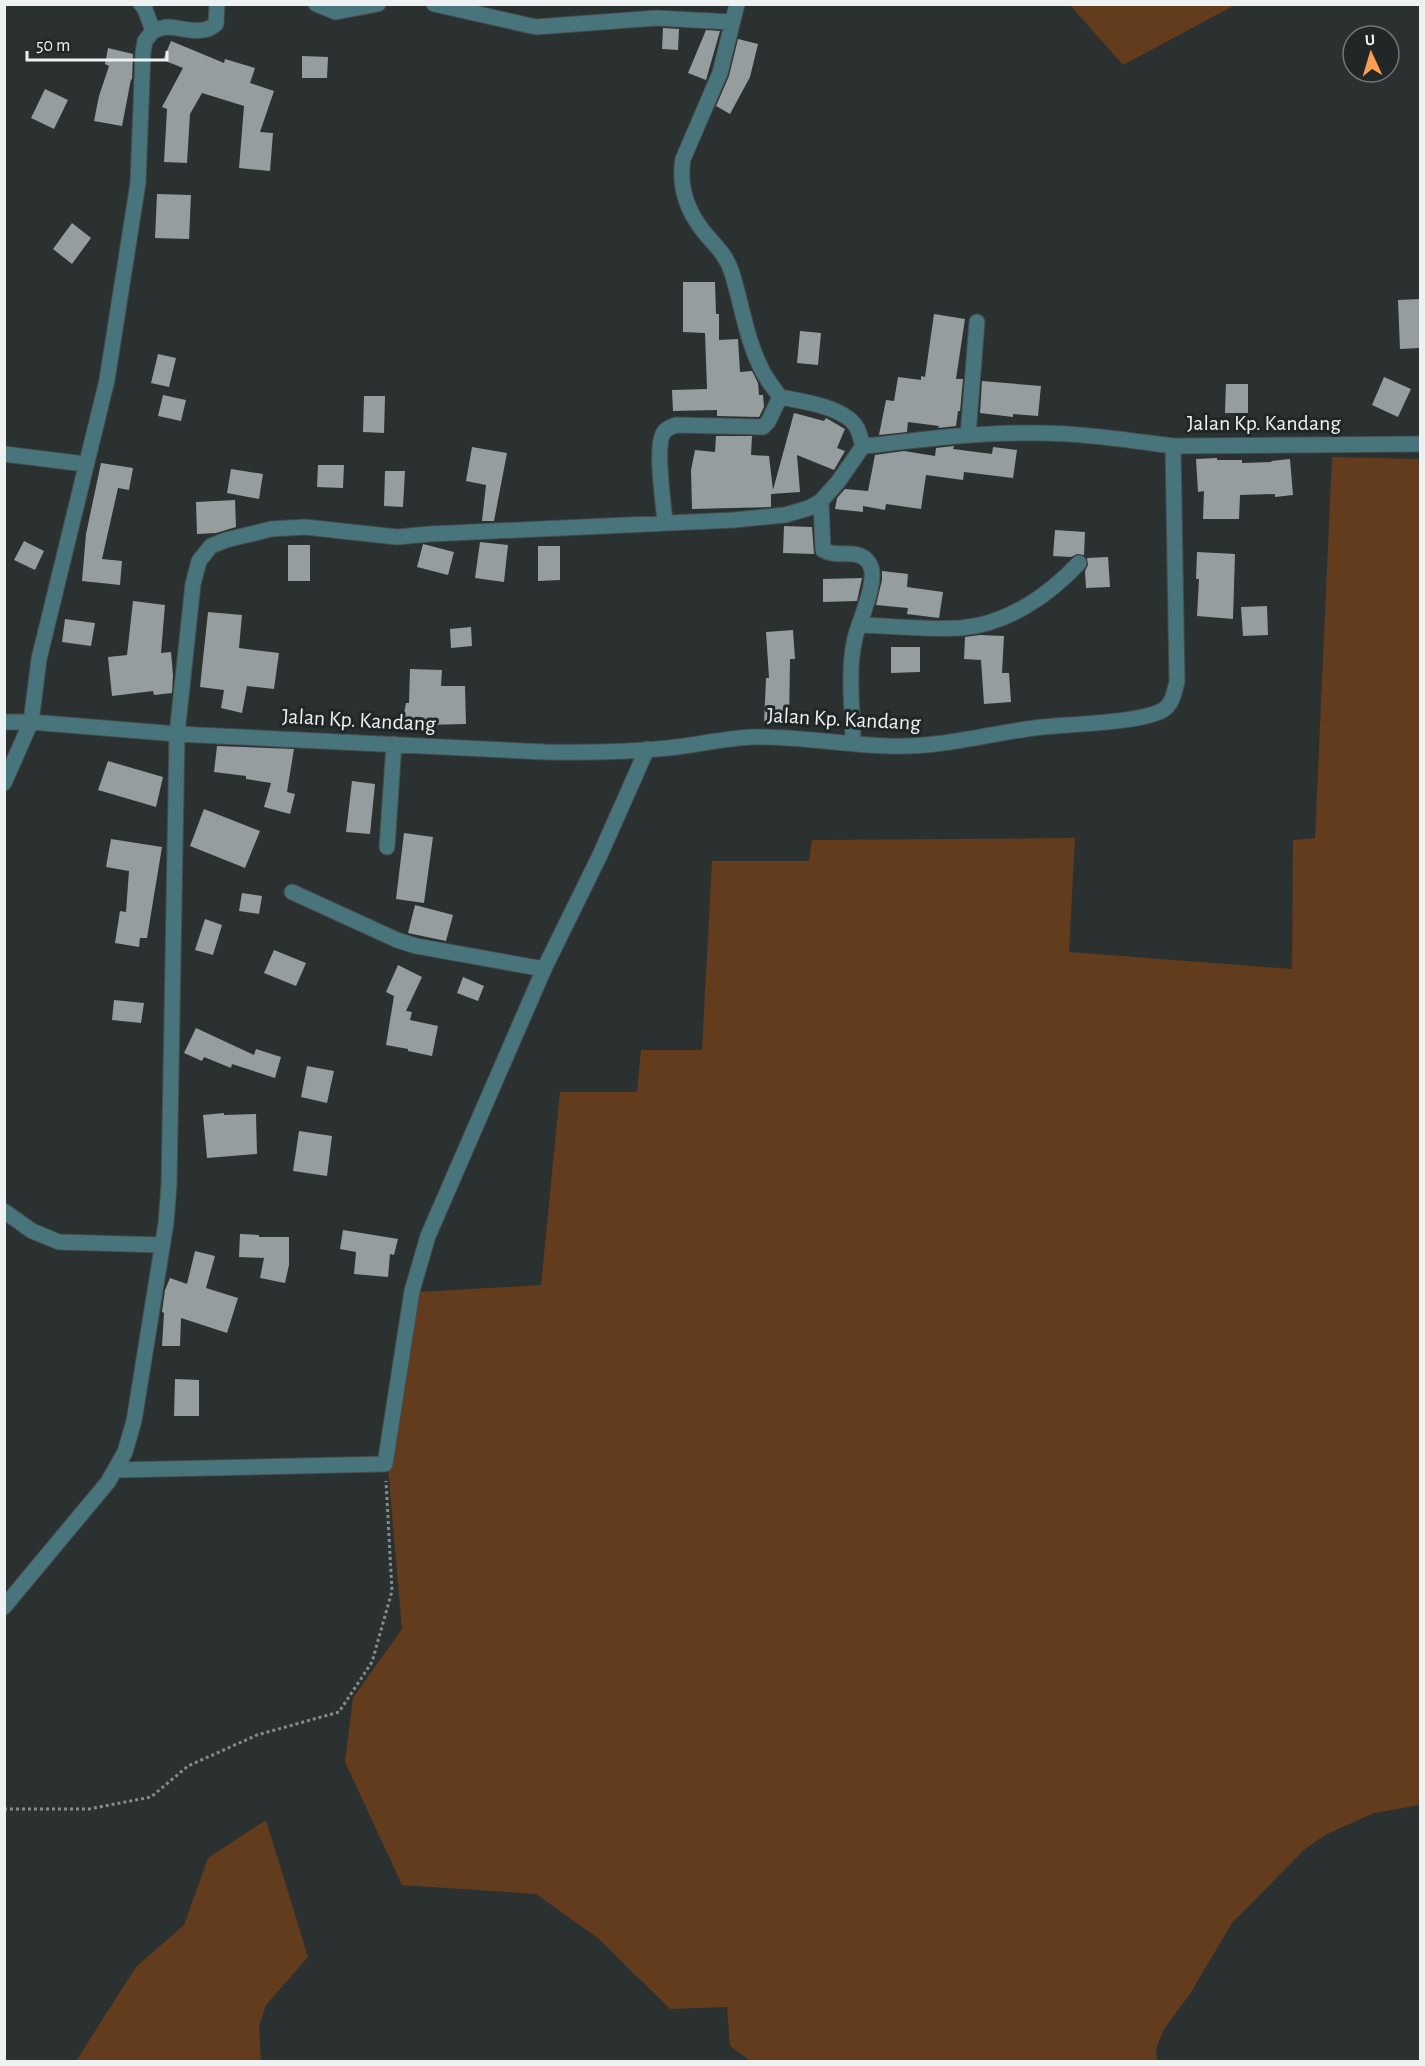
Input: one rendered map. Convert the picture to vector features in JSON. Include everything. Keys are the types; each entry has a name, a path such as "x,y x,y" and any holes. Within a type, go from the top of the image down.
{"street":[{"path":"141,4 153,31"},
{"path":"4,783 31,722 39,659 107,380 138,183 145,41 153,31 166,27 201,31 210,29 216,24 217,4"},
{"path":"316,4 336,12 378,4"},
{"path":"434,4 536,27 656,18 732,22"},
{"path":"736,4 720,73 683,159 682,187 689,209 709,238 718,246 728,263 744,321 762,371 780,397 826,408 849,420 857,427 863,446"},
{"path":"968,435 977,321"},
{"path":"665,523 659,446 664,432 676,425 763,427 768,422 780,397"},
{"path":"4,1606 85,1512 116,1470 125,1452 134,1421 167,1214 171,1118 172,928 177,734 193,584 200,561 211,546 271,529 305,527 397,537 734,520 785,515 809,508 821,501 838,482 863,446 968,435 1038,433 1114,438 1173,446"},
{"name":"Jalan Kp. Kandang","path":"4,722 31,722 177,734 590,753 670,748 723,740 769,737 901,746 947,744 1040,727 1145,716 1164,709 1170,704 1177,682 1173,446 1420,444"},
{"path":"4,454 85,464"},
{"path":"821,501 823,550 829,553 859,555 866,559 872,569 871,585 855,639 852,673 854,744"},
{"path":"860,625 960,628 990,622 1030,604 1062,582 1079,563"},
{"path":"387,848 394,744"},
{"path":"116,1470 386,1464 412,1291 428,1236 544,969 600,855 647,749"},
{"path":"292,892 397,940 416,946 544,969"},
{"path":"4,1211 32,1231 59,1242 162,1245"}],"path":[{"path":"4,1809 89,1809 151,1797 188,1766 257,1735 339,1712 372,1662 392,1591 386,1464"}],"shaded area":[{"path":"1070,5 1235,5 1123,65"},
{"path":"1332,457 1420,459 1420,1805 1374,1813 1325,1835 1305,1849 1232,1923 1190,1994 1164,2029 1156,2049 1157,2061 752,2062 730,2046 727,2007 670,2009 599,1939 536,1894 402,1885 345,1762 353,1698 402,1629 386,1445 418,1292 541,1285 560,1092 637,1092 641,1050 702,1050 712,861 809,861 812,840 1075,838 1069,952 1292,969 1293,840 1315,838"},
{"path":"266,1820 308,1957 266,2005 259,2026 261,2061 76,2061 136,1967 184,1925 208,1858"}],"building":[{"path":"663,28 679,29 678,50 662,49"},
{"path":"706,30 720,31 706,80 688,73"},
{"path":"738,39 758,44 750,77 730,114 716,106 729,76"},
{"path":"171,41 224,63 225,59 255,68 250,83 274,91 260,132 273,133 270,171 239,168 244,106 202,93 190,114 187,163 164,162 167,109 162,107 183,68 163,60"},
{"path":"108,48 133,54 132,80 122,126 94,121 109,66 105,64"},
{"path":"302,56 328,57 327,78 302,78"},
{"path":"45,89 68,100 54,129 31,118"},
{"path":"157,194 191,195 189,239 155,238"},
{"path":"72,223 91,238 72,264 53,249"},
{"path":"683,282 715,282 719,340 738,339 740,372 752,371 758,383 759,395 763,395 764,407 759,417 717,416 717,410 673,411 672,390 707,389 705,333 683,332"},
{"path":"1420,299 1420,348 1400,349 1398,300"},
{"path":"934,314 965,319 956,379 963,379 956,426 938,428 939,426 908,422 907,432 879,435 886,400 894,401 898,377 921,380 921,376 925,377"},
{"path":"800,331 821,333 818,365 797,363"},
{"path":"158,354 176,358 169,387 151,383"},
{"path":"1384,377 1411,389 1398,417 1372,405"},
{"path":"982,381 1041,386 1038,416 1013,414 1013,417 980,413"},
{"path":"1226,384 1248,384 1248,413 1225,413"},
{"path":"163,395 186,400 181,421 158,416"},
{"path":"364,396 385,396 384,433 363,432"},
{"path":"794,413 824,421 826,418 845,429 837,448 845,451 834,470 797,455 800,492 771,494 771,507 692,509 691,470 695,450 715,452 716,436 752,436 751,455 769,456 773,490"},
{"path":"954,446 953,449 992,454 993,447 1017,450 1013,478 964,472 963,480 926,475 921,509 886,504 885,510 863,506 863,512 835,509 837,498 845,489 868,491 875,455 904,451 935,456 936,448"},
{"path":"472,447 507,453 494,521 482,521 486,485 466,481"},
{"path":"1217,458 1217,460 1242,460 1242,463 1290,459 1293,495 1275,497 1275,494 1240,495 1239,519 1203,519 1204,491 1198,492 1196,459"},
{"path":"101,463 133,468 129,490 118,488 102,559 122,561 120,585 82,581 86,534"},
{"path":"318,465 344,465 343,488 317,487"},
{"path":"231,469 263,474 259,499 227,493"},
{"path":"385,471 405,471 403,507 384,506"},
{"path":"235,500 236,527 216,533 197,534 196,502"},
{"path":"784,526 812,527 814,554 783,553"},
{"path":"1055,530 1085,532 1084,555 1053,556"},
{"path":"24,541 44,551 35,570 14,560"},
{"path":"480,542 508,545 504,582 475,578"},
{"path":"423,544 454,552 448,575 417,567"},
{"path":"288,545 310,545 310,581 288,581"},
{"path":"538,546 560,546 560,580 538,581"},
{"path":"1197,552 1235,554 1233,619 1197,616 1199,579 1196,579"},
{"path":"1108,557 1110,587 1086,588 1087,558"},
{"path":"882,571 908,574 907,587 943,592 939,618 907,614 908,608 876,605"},
{"path":"862,578 857,601 823,602 823,579"},
{"path":"133,601 165,605 161,653 171,652 172,693 154,695 153,691 112,696 108,657 127,655"},
{"path":"1267,606 1268,635 1243,636 1241,607"},
{"path":"208,612 242,615 239,648 279,653 274,689 247,686 242,713 221,708 224,690 200,687"},
{"path":"65,619 95,623 91,646 62,642"},
{"path":"471,627 472,646 451,648 450,629"},
{"path":"793,630 795,659 790,659 789,724 764,724 766,678 769,678 766,632"},
{"path":"1004,636 1002,673 1009,673 1011,702 984,704 981,660 964,659 965,637"},
{"path":"891,647 920,647 920,672 891,673"},
{"path":"410,669 442,670 441,686 465,686 466,724 424,725 424,727 402,724 406,703 409,703"},
{"path":"217,746 294,749 287,792 295,794 290,814 264,807 271,783 246,779 246,776 214,772"},
{"path":"108,761 163,777 156,807 98,790"},
{"path":"352,781 375,784 370,834 346,832"},
{"path":"204,809 260,831 245,868 190,846"},
{"path":"404,833 433,837 424,903 396,899"},
{"path":"111,839 162,847 147,938 140,938 139,947 115,943 120,911 126,912 129,871 106,867"},
{"path":"242,893 262,896 259,914 239,911"},
{"path":"415,905 453,915 446,941 408,933"},
{"path":"205,919 222,925 213,955 195,950"},
{"path":"274,950 306,963 296,986 264,973"},
{"path":"398,965 422,977 406,1011 412,1012 410,1020 438,1026 432,1056 386,1045 394,996 386,992"},
{"path":"463,977 484,986 478,1001 457,993"},
{"path":"114,1000 144,1003 141,1023 112,1020"},
{"path":"196,1028 254,1055 256,1049 281,1057 275,1078 232,1064 231,1068 204,1057 202,1061 184,1053"},
{"path":"307,1066 334,1071 327,1103 301,1097"},
{"path":"224,1113 224,1115 256,1114 257,1154 207,1158 203,1115"},
{"path":"299,1131 332,1136 327,1176 293,1171"},
{"path":"343,1230 398,1239 394,1255 390,1254 388,1277 354,1274 356,1252 340,1249"},
{"path":"240,1234 259,1235 259,1237 289,1237 289,1265 285,1283 260,1278 264,1258 239,1257"},
{"path":"195,1251 215,1256 206,1288 238,1298 227,1333 181,1318 180,1346 162,1346 164,1313 162,1312 165,1290 170,1278 187,1284"},
{"path":"175,1379 199,1380 199,1416 174,1416"}]}
